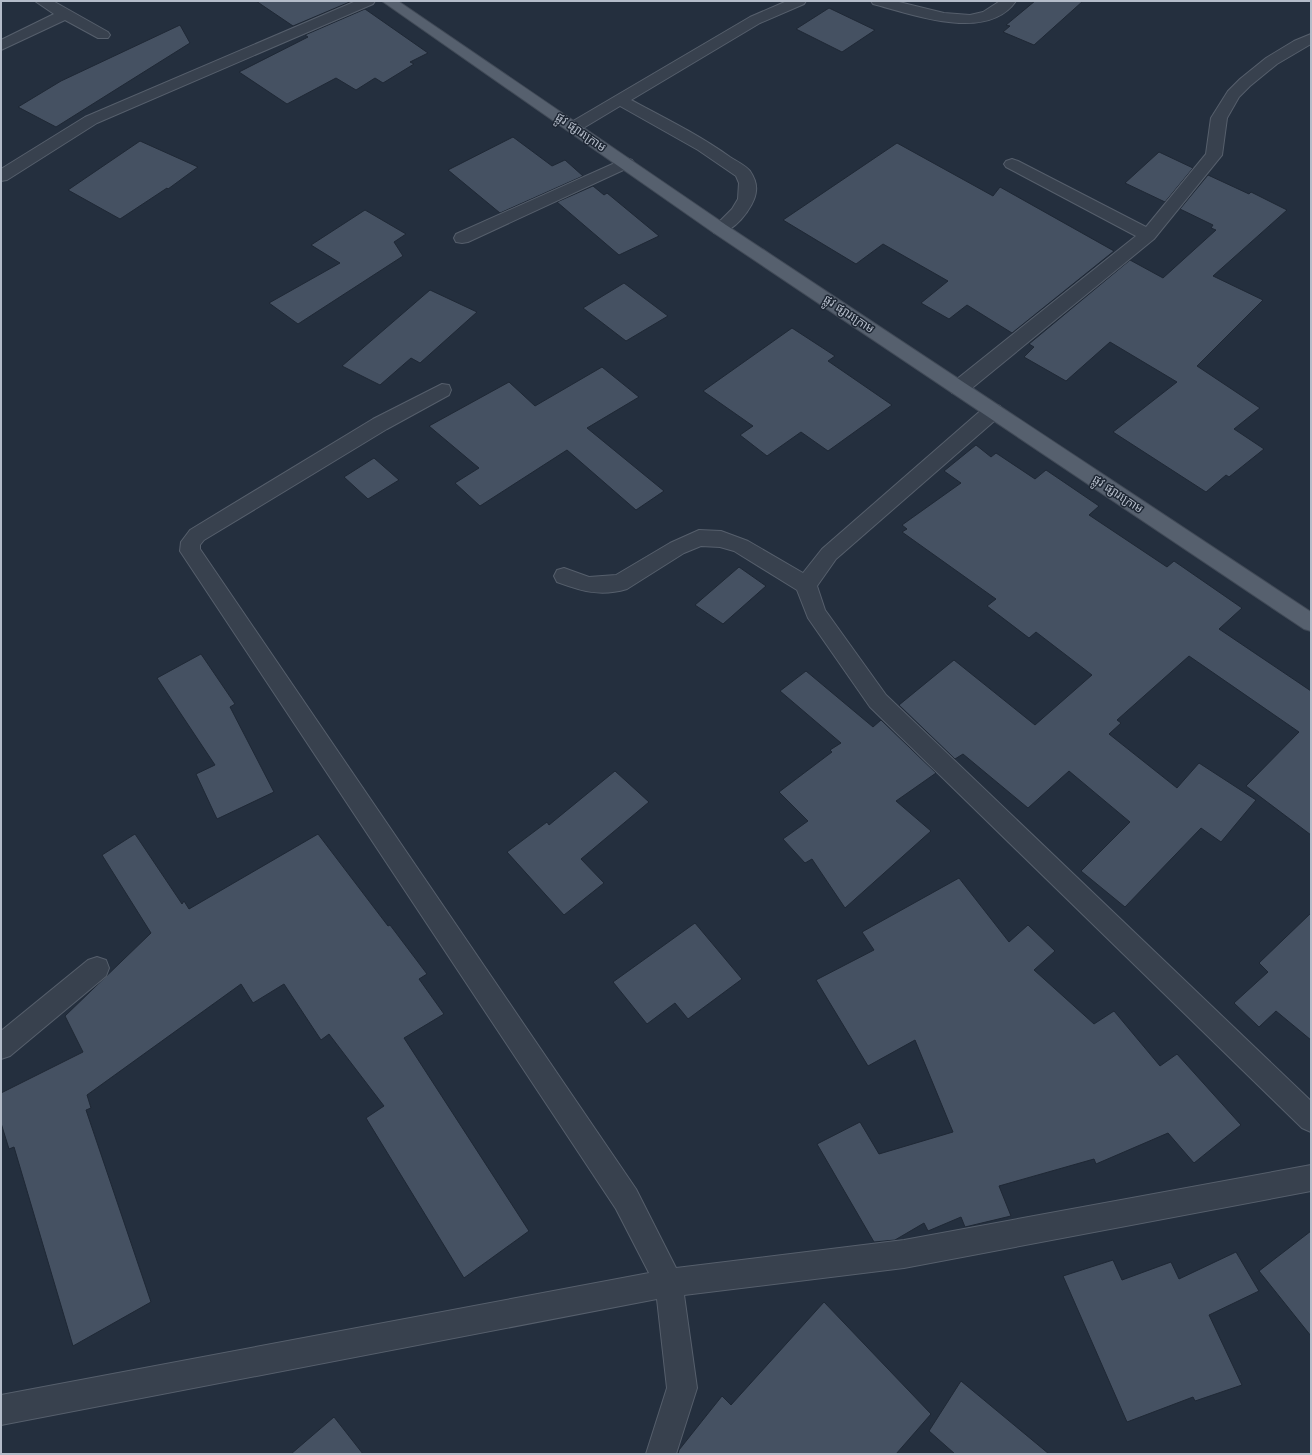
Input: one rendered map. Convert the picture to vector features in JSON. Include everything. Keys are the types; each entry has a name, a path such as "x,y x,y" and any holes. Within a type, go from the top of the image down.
{"main road":[{"name":"ផ្លូវ ផ្សារក្រោម","path":"389,1 720,229 1311,623"}],"street":[{"path":"42,1 103,35"},
{"path":"1,176 87,122 368,1"},
{"path":"574,127 755,20 799,1"},
{"path":"878,1 951,18 973,20 994,12 1009,1"},
{"path":"1,46 65,14"},
{"path":"959,388 1148,235 1214,155 1218,143 1216,132 1219,117 1232,96 1277,58 1311,38"},
{"path":"621,100 716,154 744,174 748,184 745,201 734,218 720,229"},
{"path":"462,238 626,163"},
{"path":"1012,164 1148,235"},
{"path":"442,390 380,424 197,535 190,541 189,546 195,558 626,1199 669,1283 682,1388 661,1454"},
{"path":"806,585 829,554 993,410"},
{"path":"564,576 588,585 620,583 677,548 699,538 721,539 741,546 806,585 816,612 831,638 878,701 1311,1119"},
{"path":"1,1047 96,968"},
{"path":"1,1410 669,1283 904,1254 1311,1178"}],"building":[{"path":"256,1 352,1 293,26"},
{"path":"1035,1 1083,1 1034,45 1003,32 1010,26 1006,25"},
{"path":"829,8 875,30 842,52 796,29"},
{"path":"365,9 428,53 410,62 414,64 383,83 375,78 356,90 336,78 287,104 239,72 308,37 305,35"},
{"path":"180,25 190,43 56,127 18,107 61,81"},
{"path":"513,137 552,166 565,160 583,176 500,213 448,170"},
{"path":"140,141 198,167 168,189 167,188 120,219 68,190"},
{"path":"897,143 993,196 1000,187 1114,251 1012,333 967,305 949,319 921,303 948,281 883,244 856,264 783,220"},
{"path":"1159,152 1193,168 1165,202 1125,183"},
{"path":"1208,175 1249,194 1251,192 1287,210 1213,276 1263,300 1197,366 1260,408 1234,429 1264,449 1229,477 1226,475 1206,492 1113,432 1177,382 1110,342 1066,381 1024,357 1034,347 1029,344 1130,260 1163,278 1216,230 1211,228 1213,225 1180,209"},
{"path":"593,186 604,195 607,193 659,236 619,255 557,202"},
{"path":"365,210 406,234 394,242 403,256 298,324 269,303 340,263 311,245"},
{"path":"624,283 668,316 626,341 583,308"},
{"path":"430,290 477,312 420,363 411,358 380,385 342,366"},
{"path":"792,328 835,356 828,361 892,405 828,451 801,432 767,456 740,435 753,426 703,391"},
{"path":"602,367 639,397 587,428 664,491 636,510 567,450 480,506 455,483 479,468 429,426 509,382 535,406"},
{"path":"976,445 991,457 996,453 1035,479 1046,470 1099,506 1089,515 1167,567 1174,561 1242,608 1219,629 1311,691 1311,835 1246,786 1299,732 1189,656 1117,720 1121,723 1109,734 1177,788 1199,763 1256,800 1221,842 1201,828 1125,907 1081,871 1130,822 1069,771 1028,808 963,754 955,759 899,705 954,660 1035,725 1092,675 1036,632 1029,638 987,606 996,599 902,532 907,529 902,525 961,483 944,471"},
{"path":"374,458 399,480 368,499 344,477"},
{"path":"739,567 766,586 723,624 695,605"},
{"path":"201,654 235,704 230,707 274,792 217,819 196,774 215,765 157,678"},
{"path":"806,671 873,727 881,720 936,773 896,801 931,831 845,908 812,859 805,863 783,839 808,821 779,792 832,752 830,750 841,743 780,691"},
{"path":"615,771 649,802 581,859 604,883 564,915 507,852 547,822 549,825"},
{"path":"135,834 182,904 184,901 189,909 318,834 388,926 390,925 427,974 419,979 444,1014 404,1038 529,1231 464,1278 366,1118 384,1106 329,1034 321,1040 284,984 253,1003 241,984 87,1095 91,1108 86,1110 151,1302 73,1346 14,1147 9,1149 1,1123 1,1093 83,1052 65,1016 151,933 102,855"},
{"path":"959,878 1009,942 1028,925 1055,951 1034,970 1094,1024 1114,1011 1160,1066 1177,1054 1241,1125 1194,1163 1168,1133 1096,1164 1094,1159 999,1186 1011,1216 965,1227 961,1217 928,1231 924,1223 895,1240 874,1242 817,1144 860,1122 879,1154 953,1132 915,1040 868,1066 816,980 874,950 862,932"},
{"path":"1311,913 1311,1040 1276,1011 1259,1027 1234,1003 1268,972 1259,963"},
{"path":"695,923 742,979 688,1019 675,1003 647,1024 613,982"},
{"path":"1311,1231 1311,1336 1259,1271"},
{"path":"1236,1252 1259,1291 1209,1315 1242,1385 1195,1401 1193,1397 1127,1422 1063,1276 1113,1260 1122,1280 1171,1262 1179,1279"},
{"path":"824,1302 931,1414 896,1454 678,1454 679,1450 722,1396 731,1405"},
{"path":"961,1381 1049,1454 955,1454 929,1431"},
{"path":"334,1417 363,1454 291,1454"}]}
